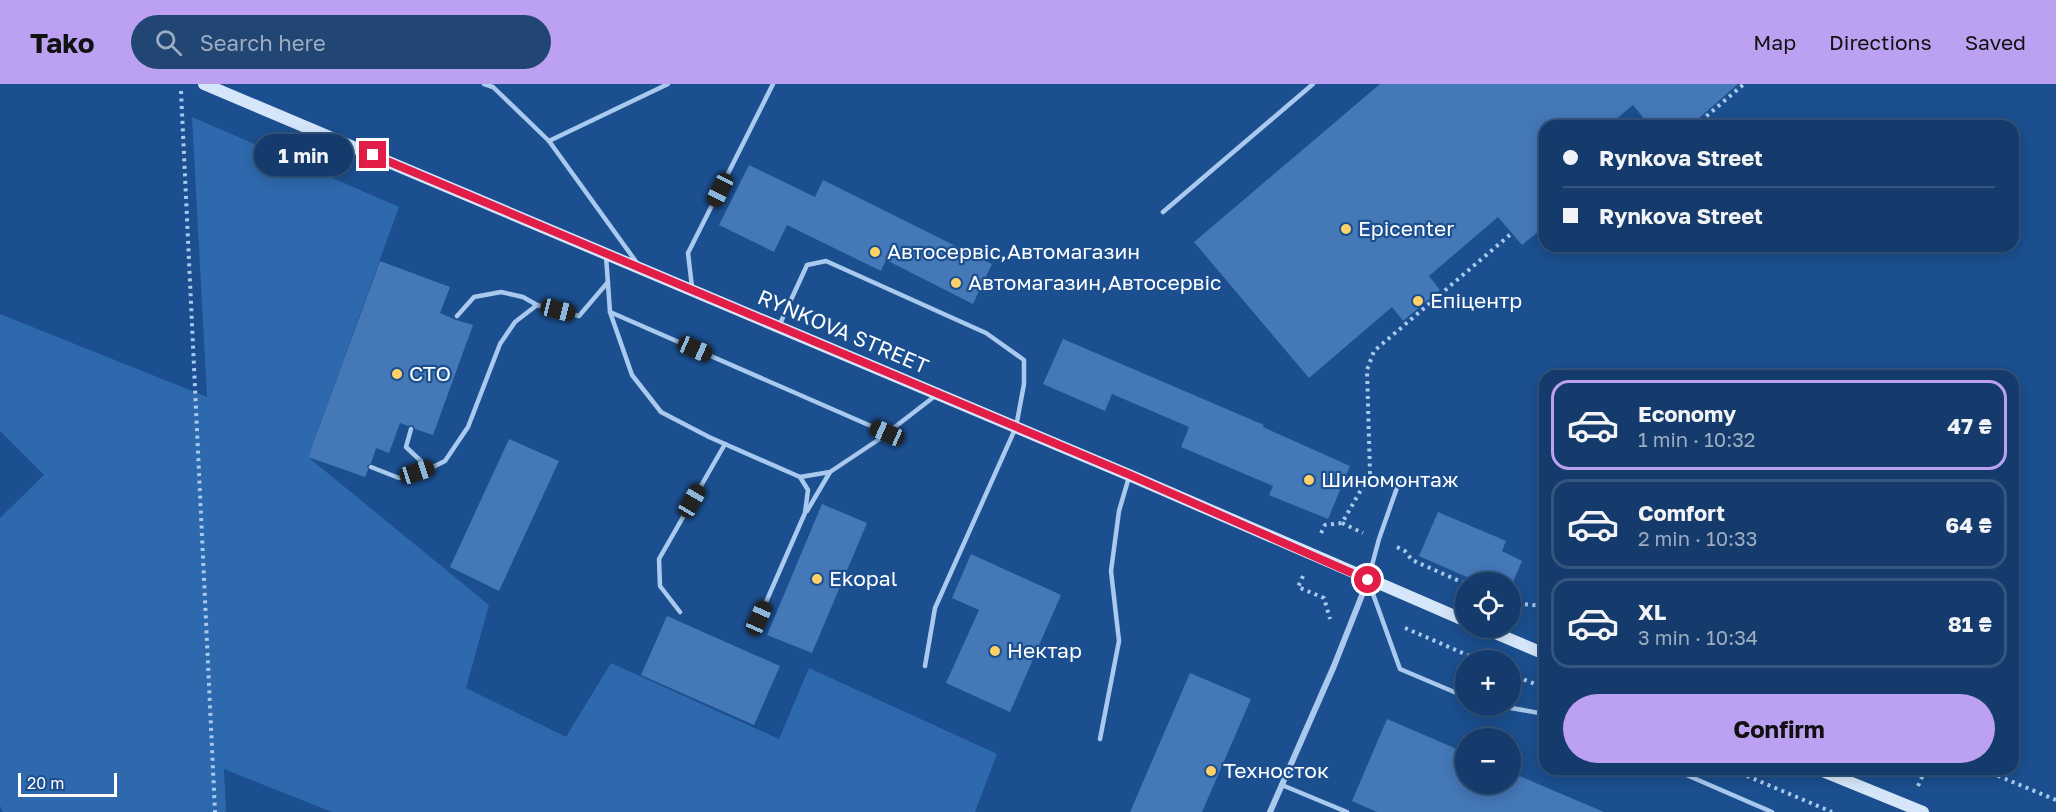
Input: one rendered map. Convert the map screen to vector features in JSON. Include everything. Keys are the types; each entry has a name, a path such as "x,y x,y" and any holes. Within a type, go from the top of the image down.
{"main road":[{"name":"RYNKOVA STREET","path":"204,84 1130,475 1455,616"},
{"path":"1507,638 1539,651"},
{"path":"1833,775 1923,812"}],"street":[{"path":"1270,812 1334,666 1368,580"}],"lane":[{"path":"484,84 493,87 549,141 640,268"},
{"path":"549,141 668,84"},
{"path":"692,290 688,253 773,84"},
{"path":"1163,212 1313,84"},
{"path":"606,254 610,312 632,375 661,412 725,444 800,477 830,472"},
{"path":"779,327 807,265 826,261 986,333 1024,360 1024,384 1016,427 935,608 925,666"},
{"path":"457,316 474,297 501,292 523,297 537,305 579,316 608,282"},
{"path":"371,467 399,478 445,461 468,427 500,344 516,322 537,305"},
{"path":"610,312 887,433"},
{"path":"759,618 805,513 830,472 939,394"},
{"path":"411,429 406,447 423,463 435,466"},
{"path":"680,612 660,586 659,559 725,444"},
{"path":"1100,739 1119,641 1111,571 1119,511 1130,475"},
{"path":"800,477 808,490 805,513"},
{"path":"1400,482 1379,540 1368,580 1400,669 1455,692"},
{"path":"1521,710 1539,713"},
{"path":"1687,775 1772,812"},
{"path":"1282,785 1347,812"}],"path":[{"path":"180,84 215,812"},
{"path":"1702,120 1744,84"},
{"path":"1342,523 1370,474 1367,370 1374,351 1512,233"},
{"path":"1326,628 1330,619 1324,598 1298,587 1325,525 1342,523 1404,551 1412,560 1455,579"},
{"path":"1521,604 1539,605"},
{"path":"1405,628 1456,650"},
{"path":"1521,678 1539,686"},
{"path":"1745,775 1832,812"},
{"path":"1996,775 2056,800"}],"shaded area":[{"path":"192,117 399,207 308,457 489,605 466,688 566,737 611,663 779,739 809,668 997,754 975,812 332,812 224,769 226,812 3,812 0,806 0,518 44,475 0,431 0,314 207,397"}],"building":[{"name":"Epicenter","path":"1380,84 1738,84 1697,120 1645,120 1633,105 1615,120 1539,120 1539,231 1522,245 1498,217 1429,276 1440,290 1403,321 1392,307 1309,378 1194,242"},
{"path":"749,165 815,197 823,180 992,264 973,304 886,260 881,271 787,225 774,252 719,225"},
{"name":"СТО","path":"380,261 450,287 440,313 473,325 433,435 415,429 413,425 400,423 389,453 376,448 371,463 367,466 365,477 308,457"},
{"path":"1063,339 1264,425 1263,427 1350,466 1328,519 1269,495 1273,486 1181,447 1189,427 1112,394 1105,411 1043,384"},
{"path":"509,439 559,461 499,591 450,567"},
{"name":"Ekopal","path":"822,504 867,523 812,653 767,635"},
{"path":"1438,512 1506,541 1502,551 1522,561 1517,572 1455,572 1419,556"},
{"path":"971,554 1061,595 1010,712 946,683 979,610 952,598"},
{"path":"667,616 780,666 754,725 641,675"},
{"path":"1190,673 1251,699 1202,812 1130,812"},
{"path":"1387,719 1455,748 1455,794 1521,794 1521,777 1604,812 1377,812 1352,801"}],"place":[{"name":"Epicenter","path":"1346,229"},
{"name":"Автосервіс,Автомагазин","path":"875,252"},
{"name":"Автомагазин,Автосервіс","path":"956,283"},
{"name":"Епіцентр","path":"1418,301"},
{"name":"СТО","path":"397,374"},
{"name":"Шиномонтаж","path":"1309,480"},
{"name":"Ekopal","path":"817,579"},
{"name":"Нектар","path":"995,651"},
{"name":"Техносток","path":"1211,771"}],"route":[{"path":"373,155 1130,475 1368,580"}]}
